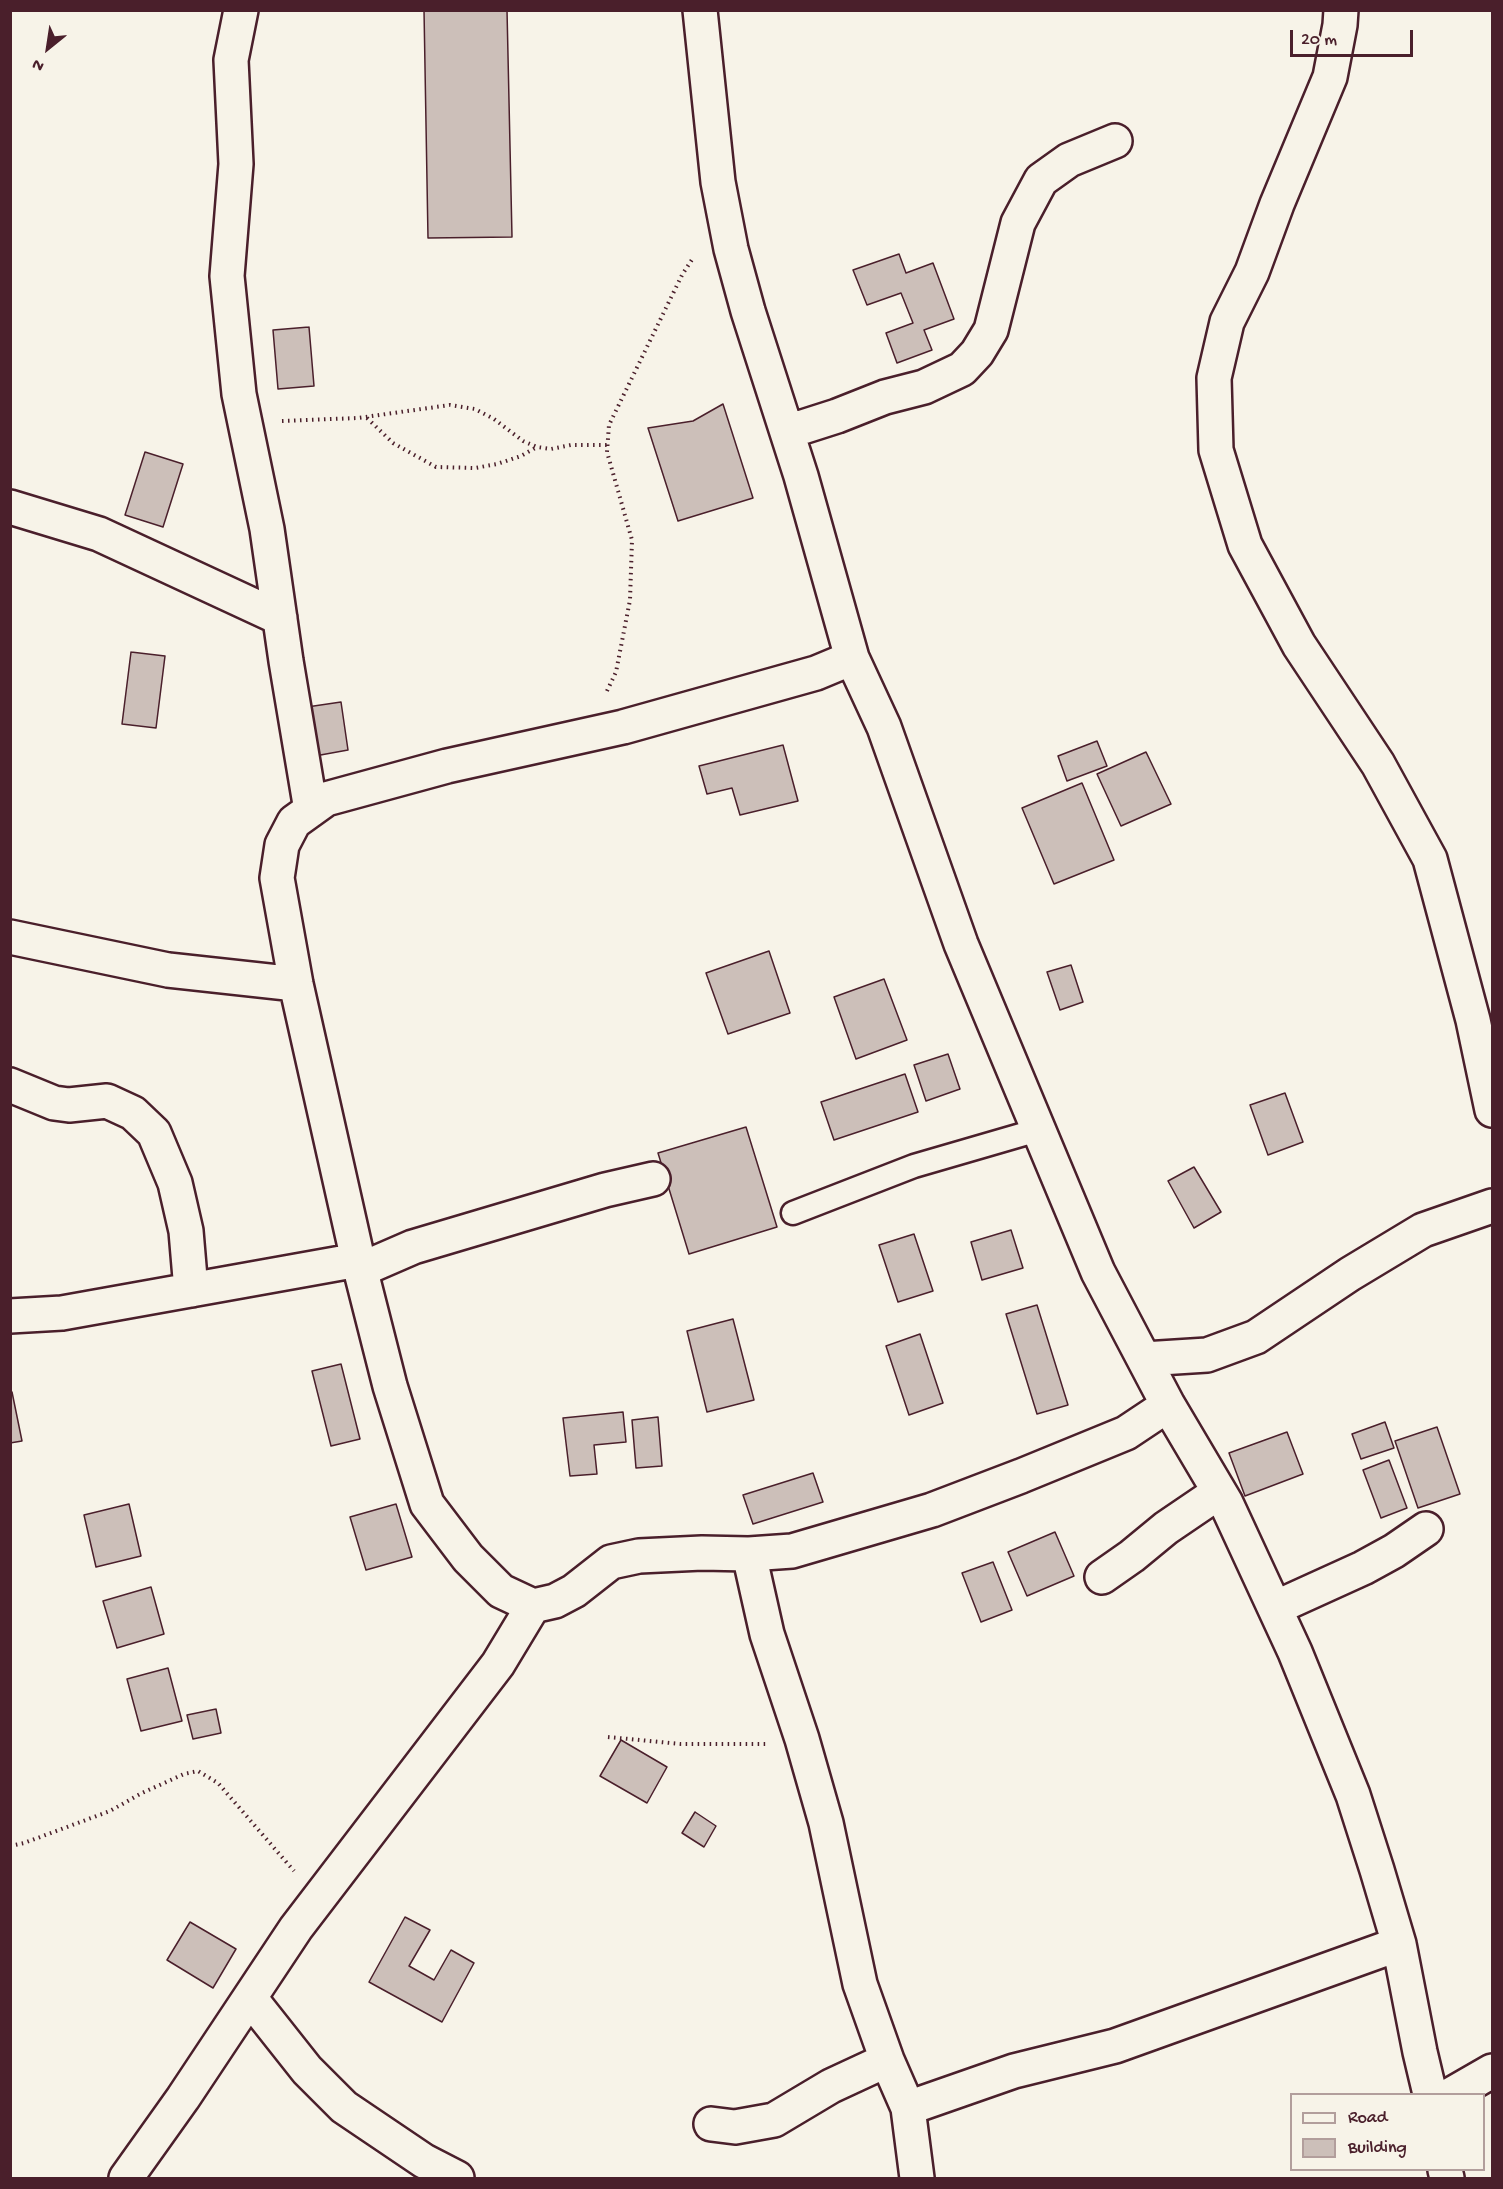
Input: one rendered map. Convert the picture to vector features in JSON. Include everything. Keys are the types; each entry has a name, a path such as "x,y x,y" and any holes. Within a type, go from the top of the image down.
{"street":[{"path":"241,10 231,60 236,164 227,276 239,394 267,530 311,810"},
{"path":"700,10 723,211 748,311 787,432 852,658 884,727 961,944 1098,1272 1168,1406 1219,1492 1296,1652 1353,1795 1399,1944 1430,2093"},
{"path":"1341,10 1330,77 1277,204 1252,272 1227,321 1214,378 1216,450 1245,545 1299,645 1378,764 1430,859 1473,1020 1492,1110"},
{"path":"787,432 885,397 924,387 962,369 977,353 990,330 1018,223 1041,180 1069,160 1115,141"},
{"path":"10,507 99,534 147,554 280,618"},
{"path":"852,658 805,676 623,727 447,766 326,799 294,822 282,845 277,878 296,984 359,1265 390,1386 427,1504 468,1558 501,1590 533,1606 555,1602 574,1591 611,1562 639,1556 792,1551 932,1510 1126,1433 1168,1406"},
{"path":"10,937 168,970 296,984"},
{"path":"10,1085 54,1103 69,1105 107,1101 133,1113 154,1133 175,1183 186,1231 191,1290"},
{"path":"10,1316 62,1313 191,1290 359,1265 605,1190 653,1179"},
{"path":"1144,1359 1207,1355 1256,1337 1350,1274 1423,1230 1492,1206"},
{"path":"1102,1577 1166,1528 1219,1492"},
{"path":"1275,1608 1363,1568 1394,1551 1426,1529"},
{"path":"749,1554 767,1634 802,1739 826,1823 860,1983 887,2060 908,2108 917,2178"},
{"path":"126,2178 183,2098 317,1899 498,1664 533,1606"},
{"path":"908,2108 1014,2071 1115,2046 1399,1944"},
{"path":"250,1998 307,2070 344,2107 424,2161 457,2178"},
{"path":"711,2124 735,2127 774,2120 831,2086 887,2060"},
{"path":"1454,2093 1492,2071"}],"lane":[{"path":"793,1213 914,1166 1038,1130"}],"path":[{"path":"588,735 615,672 630,600 632,540 609,462 607,446 609,425 682,275 723,211"},
{"path":"246,424 366,417 450,405 475,409 494,419 523,441 537,447 551,449 571,446 607,446"},
{"path":"366,417 393,443 436,467 475,468 497,464 537,447"},
{"path":"608,1737 681,1744 755,1746 802,1739"},
{"path":"10,1846 110,1811 184,1774 198,1771 218,1783 317,1899"}],"building":[{"path":"424,10 507,10 512,237 428,238"},
{"path":"899,254 906,273 933,263 954,319 924,330 932,350 897,363 886,333 913,323 901,293 867,305 853,270"},
{"path":"309,327 314,386 278,389 273,330"},
{"path":"723,404 753,498 678,521 648,428 693,421"},
{"path":"145,452 183,464 163,527 125,515"},
{"path":"131,652 165,656 156,728 122,724"},
{"path":"341,702 348,750 315,756 307,707"},
{"path":"1097,741 1107,766 1067,781 1058,756"},
{"path":"783,745 798,801 740,815 732,788 707,794 699,766"},
{"path":"1146,752 1171,804 1121,826 1097,774"},
{"path":"1082,783 1114,860 1054,884 1022,808"},
{"path":"769,951 790,1013 728,1034 706,973"},
{"path":"1071,965 1083,1002 1060,1010 1047,972"},
{"path":"884,979 907,1040 856,1059 834,997"},
{"path":"948,1054 960,1089 926,1101 914,1065"},
{"path":"905,1074 918,1112 834,1140 821,1102"},
{"path":"1285,1093 1303,1142 1268,1155 1250,1105"},
{"path":"746,1127 777,1227 689,1254 658,1153"},
{"path":"1194,1167 1221,1212 1194,1228 1168,1181"},
{"path":"1011,1230 1023,1268 982,1280 971,1242"},
{"path":"914,1234 933,1291 898,1302 879,1245"},
{"path":"1037,1305 1068,1405 1037,1414 1006,1314"},
{"path":"733,1319 754,1400 707,1412 687,1331"},
{"path":"920,1334 943,1403 909,1415 886,1346"},
{"path":"341,1364 360,1439 331,1446 312,1371"},
{"path":"12,1392 22,1441 10,1443 10,1393"},
{"path":"623,1412 626,1442 594,1445 597,1474 570,1476 563,1418"},
{"path":"658,1417 662,1466 636,1468 632,1420"},
{"path":"1385,1422 1394,1448 1361,1459 1352,1434"},
{"path":"1437,1427 1460,1494 1418,1508 1395,1441"},
{"path":"1287,1432 1303,1474 1245,1496 1229,1453"},
{"path":"1389,1460 1407,1508 1381,1518 1363,1470"},
{"path":"813,1473 823,1502 753,1524 743,1495"},
{"path":"129,1504 141,1556 96,1567 84,1515"},
{"path":"396,1504 412,1557 366,1570 350,1517"},
{"path":"1055,1532 1074,1576 1027,1596 1008,1552"},
{"path":"993,1562 1012,1610 981,1622 962,1573"},
{"path":"151,1587 164,1634 117,1648 103,1601"},
{"path":"168,1668 182,1721 141,1731 127,1679"},
{"path":"216,1709 221,1733 193,1739 187,1715"},
{"path":"621,1740 667,1767 647,1803 600,1776"},
{"path":"695,1812 716,1826 704,1847 682,1833"},
{"path":"405,1917 430,1930 409,1966 434,1980 451,1950 474,1963 442,2022 369,1982"},
{"path":"190,1922 236,1949 213,1988 167,1960"}]}
